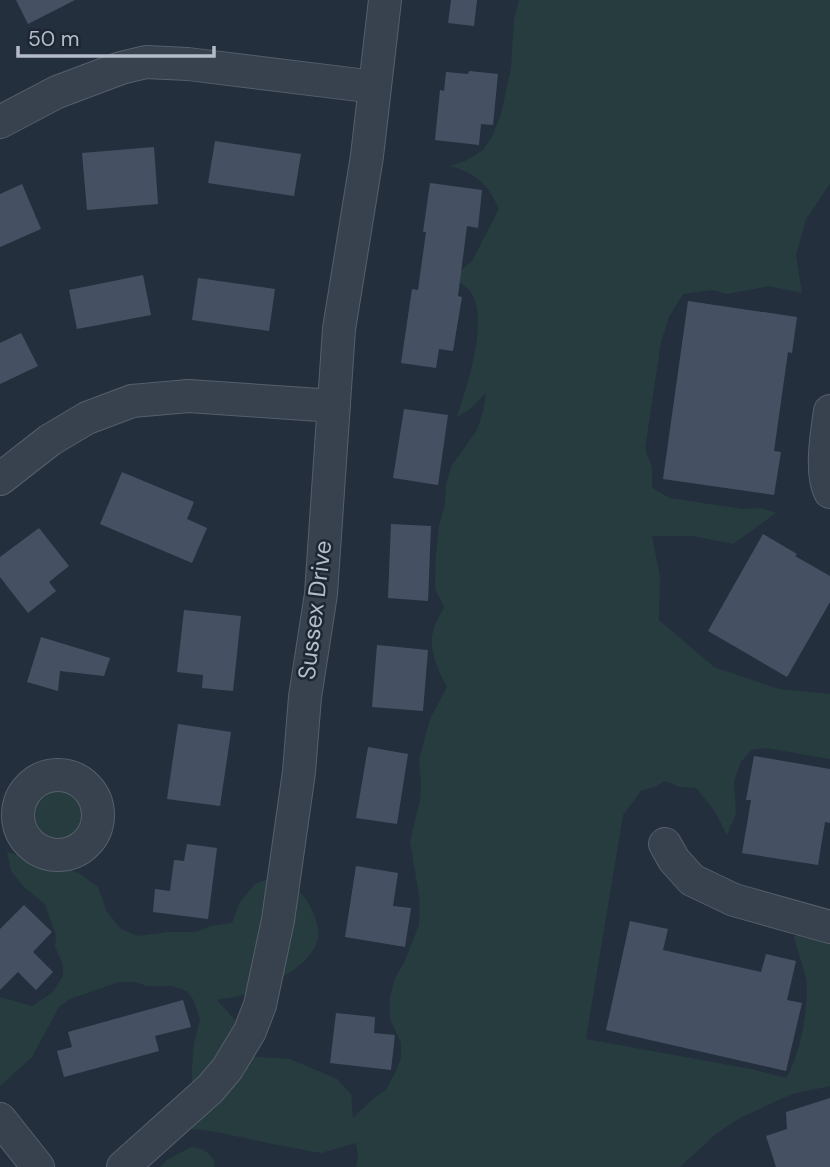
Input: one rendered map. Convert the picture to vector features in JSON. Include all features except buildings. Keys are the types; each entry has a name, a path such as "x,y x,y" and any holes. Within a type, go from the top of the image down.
{"street":[{"name":"Sussex Drive","path":"123,1167 210,1089 227,1069 250,1031 260,1005 278,920 299,772 305,697 321,594 339,329 360,207 385,0"},
{"path":"0,122 57,92 121,68 146,62 188,64 375,87"},
{"path":"0,479 50,440 87,418 132,401 188,396 334,406"},
{"path":"830,411 824,471 830,492"},
{"path":"665,844 674,860 692,880 734,900 830,927"},
{"path":"0,1119 38,1167"}],"green space":[{"path":"519,0 830,0 830,184 806,219 796,255 802,293 769,286 727,294 712,290 683,294 669,317 661,342 645,449 652,467 652,488 670,498 742,509 761,508 776,513 733,544 693,536 652,536 660,577 659,620 714,667 779,689 830,694 830,759 766,748 751,750 741,762 734,781 736,813 727,835 714,810 696,788 680,787 665,781 641,791 623,815 586,1039 751,1069 786,1078 800,1044 807,1001 806,978 794,937 801,930 830,930 830,1086 792,1094 742,1117 717,1133 680,1167 356,1167 356,1143 321,1153 192,1129 192,1067 200,1019 194,1001 187,991 171,986 119,982 70,999 59,1007 32,1057 0,1086 0,997 32,1006 52,993 63,976 63,965 55,947 56,936 45,904 24,887 11,871 7,852 79,873 98,887 107,912 121,929 138,936 196,932 210,926 232,923 240,902 255,884 271,878 290,885 305,897 312,910 318,930 317,942 305,960 272,983 249,993 217,1000 242,1028 243,1056 290,1059 337,1079 351,1094 353,1118 386,1090 397,1069 401,1057 401,1043 390,1019 390,996 395,978 419,925 420,901 410,841 420,801 419,760 430,719 447,687 434,658 432,643 435,625 444,607 435,589 439,525 452,465 477,430 486,393 470,409 457,417 475,353 478,318 476,303 470,291 464,285 441,277 460,271 472,261 499,209 480,181 467,172 450,166 483,150 492,137 501,114 511,68 514,20"},
{"path":"58,775 73,778 86,787 95,800 98,815 95,830 86,843 73,852 58,855 43,852 30,843 21,830 18,815 21,800 30,787 43,778"},
{"path":"191,1147 208,1153 215,1162 214,1167 160,1167 167,1160"}]}
